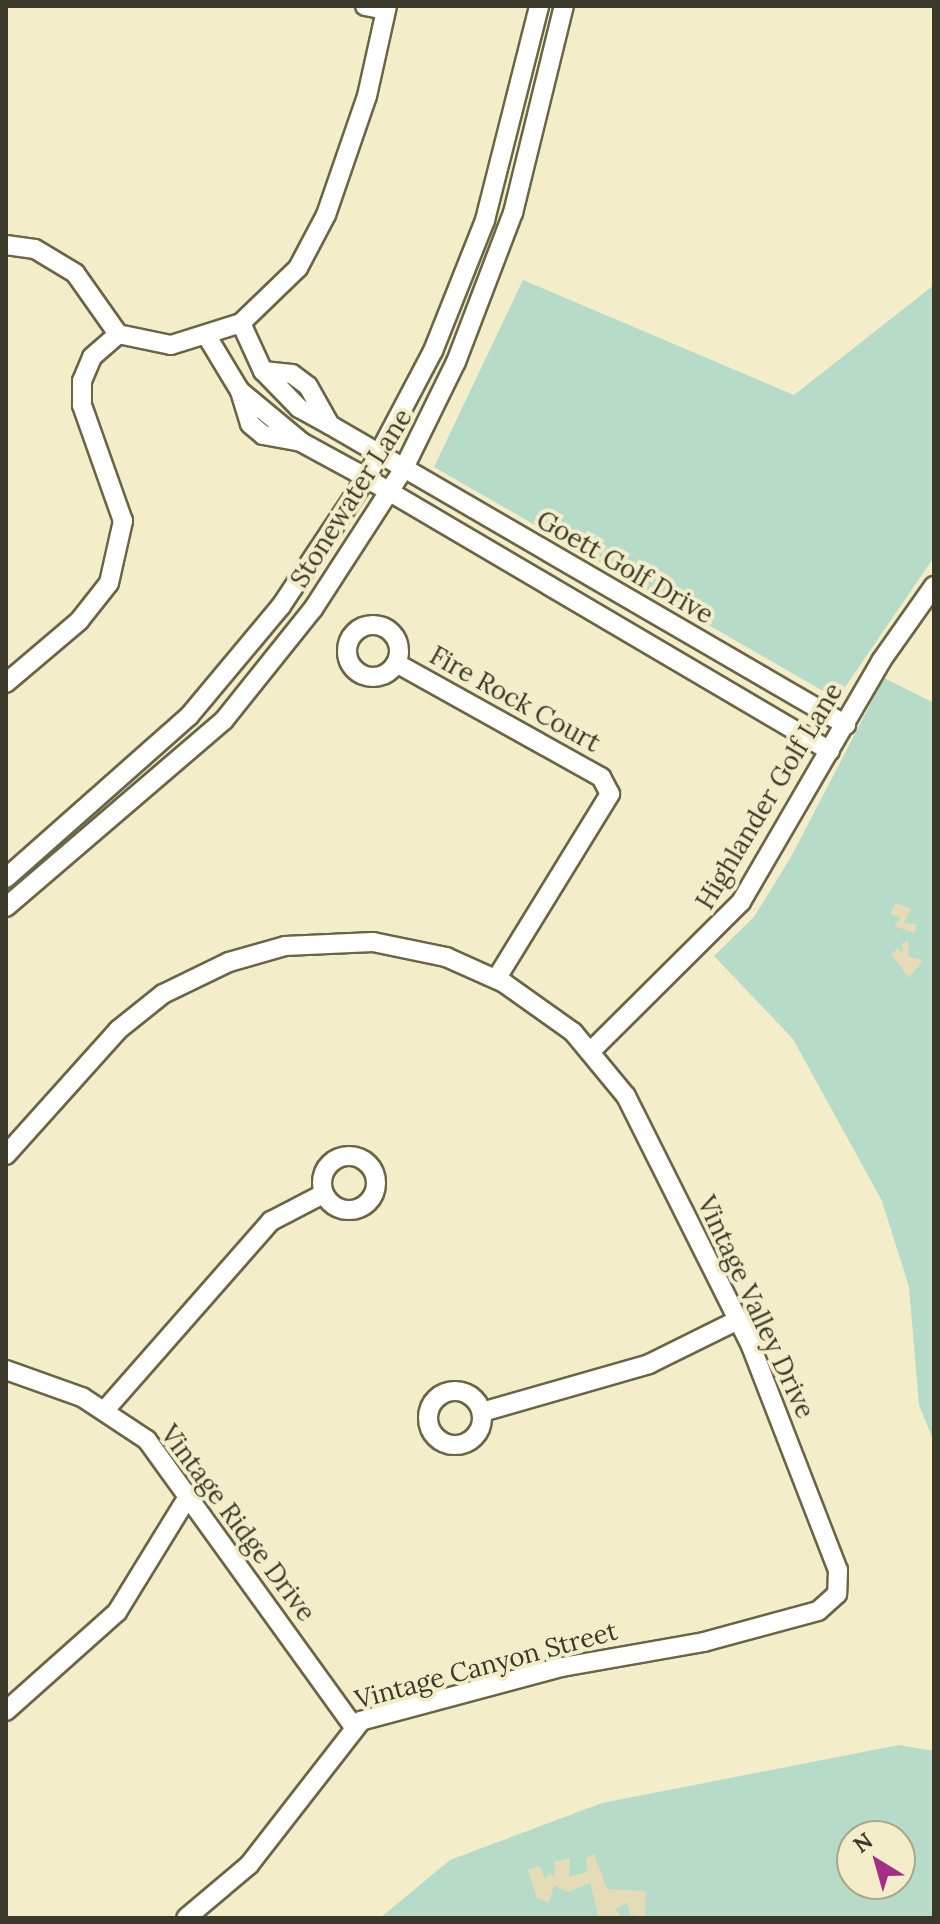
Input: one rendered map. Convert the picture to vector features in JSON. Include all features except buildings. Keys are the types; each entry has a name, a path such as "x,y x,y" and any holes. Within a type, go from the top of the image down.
{"street":[{"path":"6,245 35,249 75,273 118,334 171,345 208,338 241,323 283,288 326,215 367,96 386,8 365,6"},
{"name":"Stonewater Lane","path":"6,878 189,716 281,606 366,478 433,351 485,220 539,6"},
{"name":"Stonewater Lane","path":"6,907 224,720 313,609 390,492 456,362 513,213 564,6"},
{"name":"Goett Golf Drive","path":"241,323 263,371 299,408 846,725"},
{"path":"6,683 79,621 113,572 123,521 82,405 82,381 92,357 118,334"},
{"name":"Goett Golf Drive","path":"208,338 240,391 301,442 830,751"},
{"name":"Highlander Golf Lane","path":"592,1050 730,915 934,586"},
{"name":"Fire Rock Court","path":"396,663 606,784 607,804 496,979"},
{"name":"Vintage Valley Drive","path":"6,1155 128,1021 229,962 315,942 373,942 446,957 496,979 592,1050 641,1123 738,1320 838,1570 833,1599"},
{"path":"105,1410 271,1221 323,1194"},
{"path":"482,1412 649,1364 738,1320"},
{"name":"Vintage Ridge Drive","path":"6,1370 105,1410 147,1440 353,1726"},
{"path":"6,1711 117,1612 189,1495"},
{"name":"Vintage Canyon Street","path":"186,1918 268,1844 353,1726 562,1667 704,1642 818,1611 833,1599"}],"green space":[{"path":"523,280 794,395 934,285 934,557 837,699 434,467"},
{"path":"884,678 934,703 934,1442 919,1405 909,1287 882,1201 793,1039 714,956 754,917 791,857"},
{"path":"899,1745 934,1751 934,1918 380,1918 450,1860 602,1803"}],"sand":[{"path":"896,903 911,909 904,923 916,924 915,933 894,926 901,918 890,914"},
{"path":"908,940 909,957 923,960 909,978 891,954 898,948 904,954 901,944"},
{"path":"594,1854 607,1889 646,1891 645,1916 630,1915 627,1903 615,1909 622,1918 599,1918 590,1883 567,1892 554,1885 549,1903 537,1898 528,1870 540,1866 545,1879 549,1873 555,1878 554,1862 570,1858 569,1877 587,1872 586,1858"}]}
